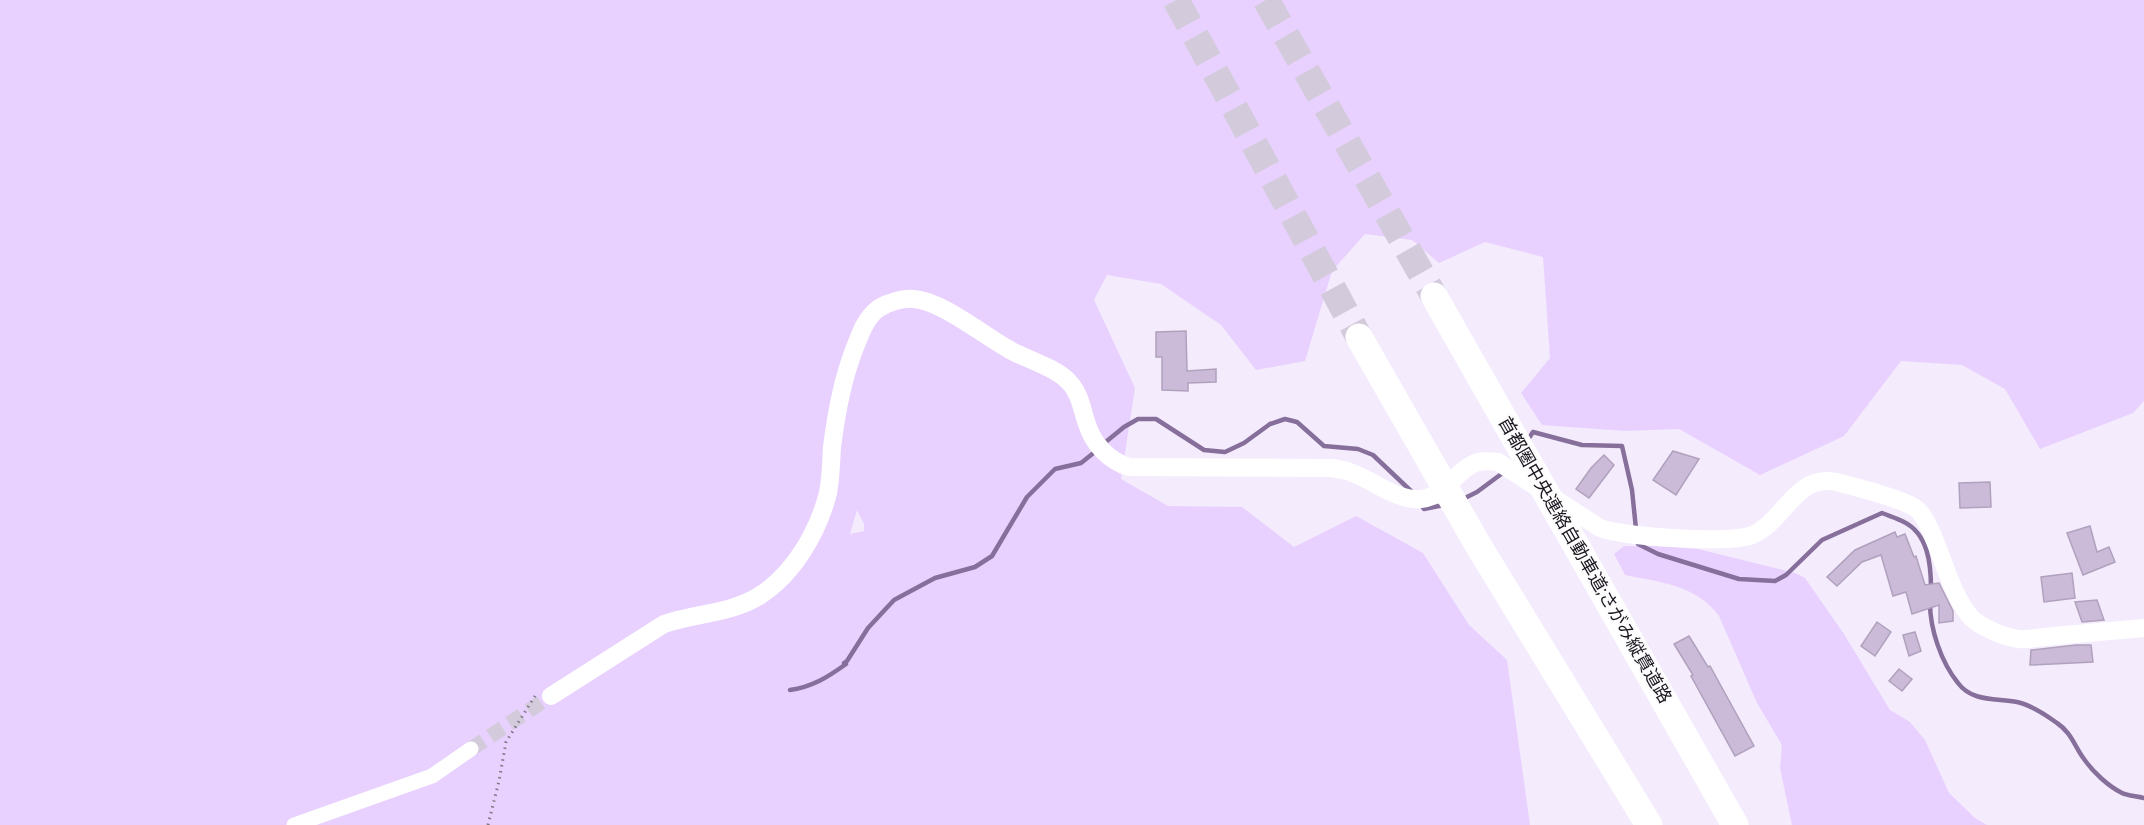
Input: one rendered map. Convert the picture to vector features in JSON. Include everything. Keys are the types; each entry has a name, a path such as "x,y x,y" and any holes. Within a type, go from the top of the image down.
{"highway":[{"name":"首都圏中央連絡自動車道;さがみ縦貫道路","path":"1438,303 1735,825"},
{"path":"1359,337 1478,545 1649,825"}],"street":[{"path":"543,695 664,624 684,617 723,611 759,596 800,557 819,519 828,492 846,369 862,328 880,307 897,300 914,299 928,302 1009,349 1056,372 1070,382 1079,397 1088,427 1102,450 1118,464 1129,467 1332,468 1351,472 1399,495 1421,498 1443,489 1472,464 1484,461 1498,462 1600,528 1614,533 1732,539 1752,535 1768,526 1800,490 1816,483 1834,482 1905,502 1918,510 1929,526 1961,602 1971,618 1994,632 2018,639 2144,628"},
{"path":"294,825 432,776 471,749"}],"path":[{"path":"488,825 506,742 543,695"}],"shaded area":[{"path":"0,0 2144,0 2144,401 2133,413 2040,449 2005,389 1962,365 1901,361 1844,436 1760,475 1679,429 1625,431 1542,425 1521,393 1550,358 1543,257 1485,242 1439,263 1412,240 1365,234 1332,271 1305,361 1256,370 1221,325 1161,284 1107,275 1094,300 1135,388 1121,479 1168,506 1242,507 1294,547 1356,516 1423,553 1469,625 1507,660 1530,825 0,825","holes":["857,510 864,524 864,531 850,534"]},
{"path":"1624,546 1698,549 1795,573 1805,578 1844,634 1890,710 1910,722 1925,740 1949,793 1975,818 1987,825 1792,825 1780,768 1782,745 1757,703 1719,616 1710,606 1689,591 1625,575 1614,554"}],"building":[{"path":"1186,331 1187,371 1216,369 1216,382 1188,383 1188,391 1162,390 1162,357 1156,357 1156,332"},
{"path":"1673,451 1699,459 1676,495 1653,480"},
{"path":"1604,455 1614,465 1589,498 1576,489"},
{"path":"1990,482 1991,507 1960,508 1959,483"},
{"path":"2090,526 2097,552 2109,547 2115,562 2083,575 2067,533"},
{"path":"1895,532 1897,537 1905,534 1914,557 1916,556 1925,585 1939,583 1953,611 1953,621 1939,623 1939,605 1912,614 1906,592 1893,596 1881,555 1862,562 1837,586 1827,577 1855,550"},
{"path":"2072,573 2075,598 2044,602 2041,577"},
{"path":"2097,600 2104,620 2082,622 2075,602"},
{"path":"1877,622 1891,632 1875,656 1861,646"},
{"path":"1915,632 1921,651 1909,656 1903,635"},
{"path":"1689,636 1708,667 1710,666 1754,746 1735,756 1691,676 1693,675 1674,644"},
{"path":"2091,645 2093,662 2030,665 2031,650"},
{"path":"1899,669 1912,679 1902,691 1889,681"}],"waterway":[{"path":"1102,445 1138,419 1156,419 1204,450 1225,452 1244,443 1270,424 1285,419 1297,422 1324,446 1358,449 1373,455 1412,492"},
{"path":"1527,441 1533,432 1582,445 1622,446 1632,490 1636,529"},
{"path":"790,690 819,681 846,664 844,663 868,628 894,600 935,578 975,567 992,556 1027,497 1055,469 1081,463 1096,451"},
{"path":"1461,500 1477,492 1504,472"},
{"path":"1420,503 1424,509 1444,505"},
{"path":"1637,540 1638,544 1658,554 1739,579 1775,581 1786,575 1822,540 1882,513 1904,522 1918,534 1929,560 1931,588"},
{"path":"1930,603 1932,624 1938,645 1946,665 1964,689 1985,698 2022,703 2043,714 2066,731 2088,764 2106,783 2124,794 2144,798"}],"tunnel":[{"path":"1176,0 1359,337"},
{"path":"1266,0 1434,296"},
{"path":"471,749 551,696"}]}
